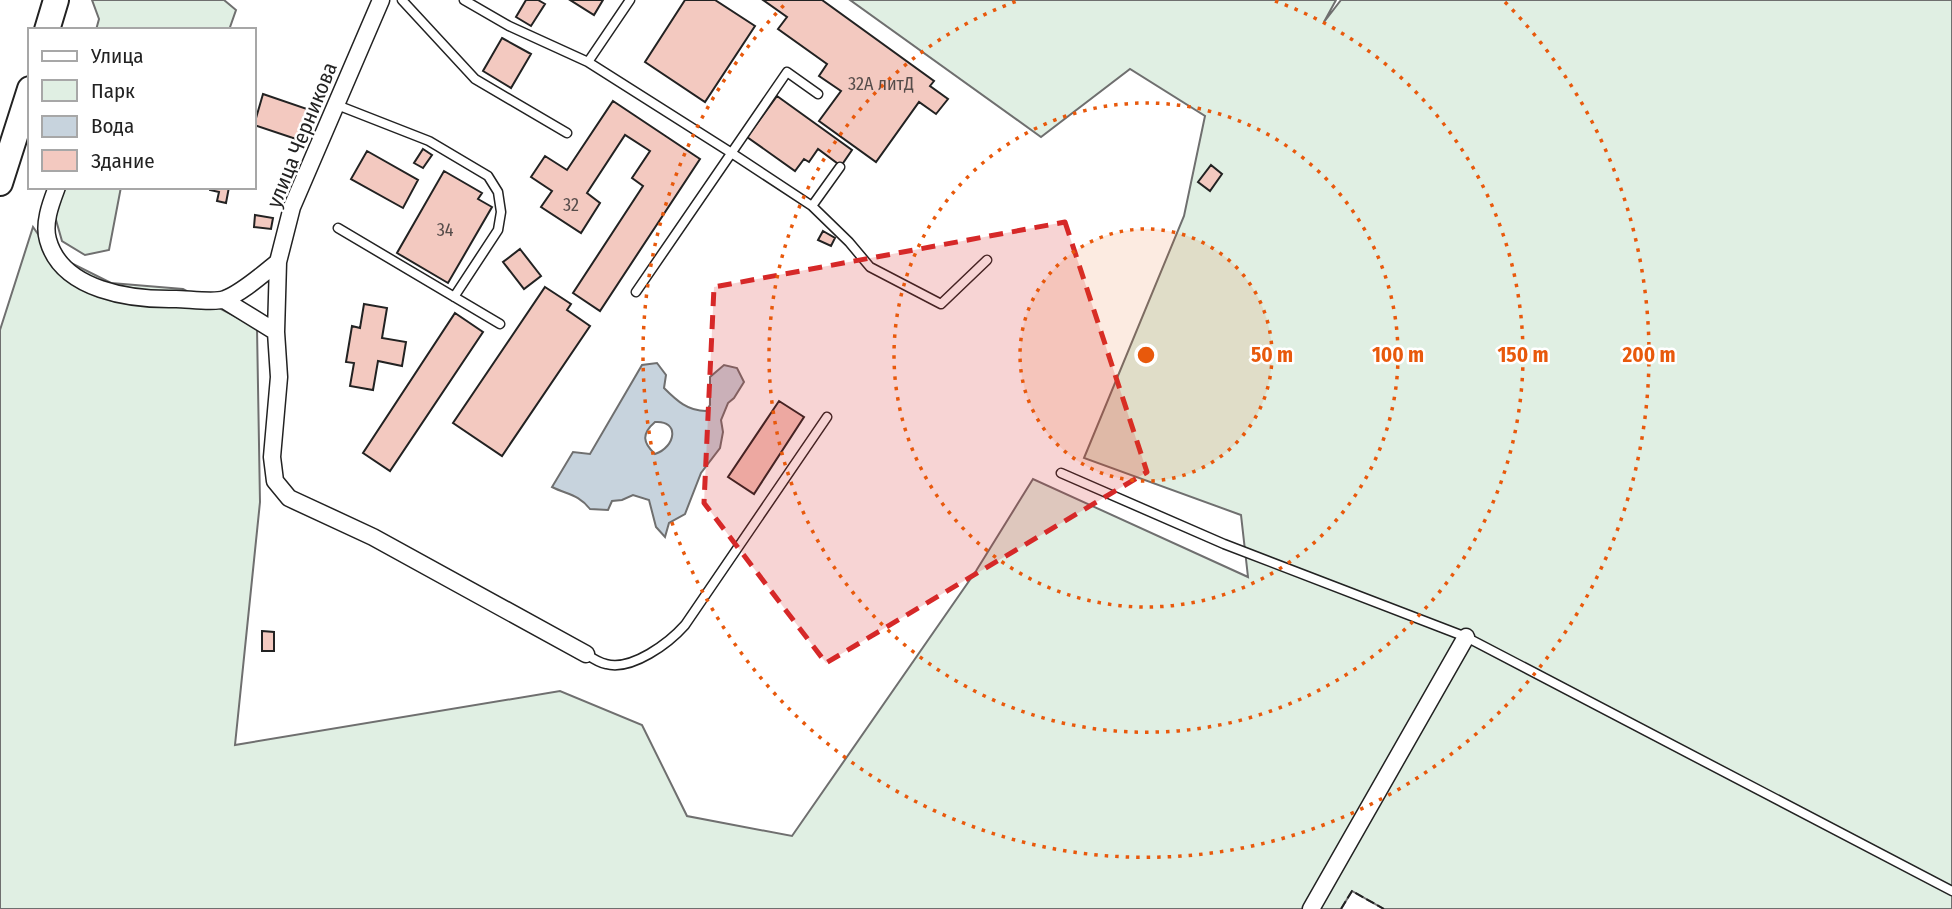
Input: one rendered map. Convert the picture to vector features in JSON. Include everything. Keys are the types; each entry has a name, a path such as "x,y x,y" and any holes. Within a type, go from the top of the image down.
{"main road":[{"path":"48,28 56,0"},
{"path":"0,183 28,95"}],"street":[{"name":"улица Черникова","path":"381,0 292,207 278,262 276,332 279,377 272,457 275,481 289,498 373,537 586,654"},
{"path":"56,189 48,211 47,239 57,259 77,279 113,293 151,300 224,300 276,332"},
{"path":"224,300 278,262"},
{"path":"1311,909 1466,638"}],"lane":[{"path":"402,0 475,79 566,133"},
{"path":"464,0 509,26 588,62 730,152 812,206 870,267 902,285 941,304 987,260"},
{"path":"588,62 630,0"},
{"path":"635,292 787,72 818,94"},
{"path":"337,105 429,141 488,176 498,192 501,212 498,230 454,297"},
{"path":"812,206 840,167"},
{"path":"338,228 500,324"},
{"path":"586,654 608,665 632,663 670,641 685,625 827,417"},
{"path":"1061,473 1224,544 1466,638 1952,891"}],"highlighted area":[{"path":"1065,222 1147,472 826,663 704,503 714,287"}],"green space":[{"path":"92,0 224,0 236,10 230,28 97,28 99,19"},
{"path":"850,0 1336,0 1324,22 1341,0 1952,0 1952,909 1384,909 1352,891 1341,909 0,909 0,330 33,227 45,244 71,263 111,283 183,289 257,328 260,502 235,745 560,691 642,725 687,816 792,836 976,571 1033,479 1248,577 1241,515 1084,458 1184,216 1205,116 1130,69 1041,137"},
{"path":"59,189 121,189 109,250 85,255 62,241 54,213"}],"water":[{"path":"657,363 666,375 664,388 683,404 700,411 706,411 710,405 710,377 724,365 737,368 744,382 728,403 721,420 723,432 720,448 701,473 685,514 669,523 665,537 656,527 649,500 633,495 612,501 608,510 590,509 577,498 552,487 573,452 590,454 642,365","holes":["655,422 663,423 672,429 671,440 662,451 655,454 646,442 646,434"]}],"building":[{"path":"526,0 538,0 545,4 531,26 516,17"},
{"path":"570,0 603,0 594,15"},
{"path":"685,0 715,0 755,26 705,102 645,62"},
{"path":"763,0 822,0 934,81 930,86 948,99 936,114 919,102 876,162 819,121 841,91 819,76 827,64 778,29 787,17"},
{"path":"502,38 531,54 511,88 483,71"},
{"path":"263,94 310,110 299,140 256,126"},
{"path":"777,96 852,150 841,166 818,149 809,162 804,159 795,171 747,137"},
{"path":"613,101 700,159 600,311 573,293 643,186 632,178 650,151 625,135 587,193 600,203 581,233 541,207 552,191 531,177 545,156 567,170"},
{"path":"423,149 432,155 423,168 414,163"},
{"path":"367,151 418,180 403,208 351,179"},
{"path":"1211,165 1222,174 1210,191 1198,182"},
{"path":"444,171 482,193 478,199 492,207 448,283 397,253"},
{"path":"229,189 226,203 217,201 219,192 210,190"},
{"path":"255,215 273,218 271,229 254,227"},
{"path":"823,231 835,238 831,246 818,240"},
{"path":"520,249 541,276 524,289 503,262"},
{"path":"545,287 571,304 567,310 590,326 502,456 453,423"},
{"path":"364,304 387,308 382,338 406,342 402,366 378,361 373,390 350,386 354,363 346,362 352,326 360,328"},
{"path":"455,313 483,332 390,471 363,453"},
{"path":"779,401 804,417 754,494 728,477"},
{"path":"262,631 274,632 274,651 262,651"}],"fence":[{"path":"1341,909 1352,891 1384,909"}]}
